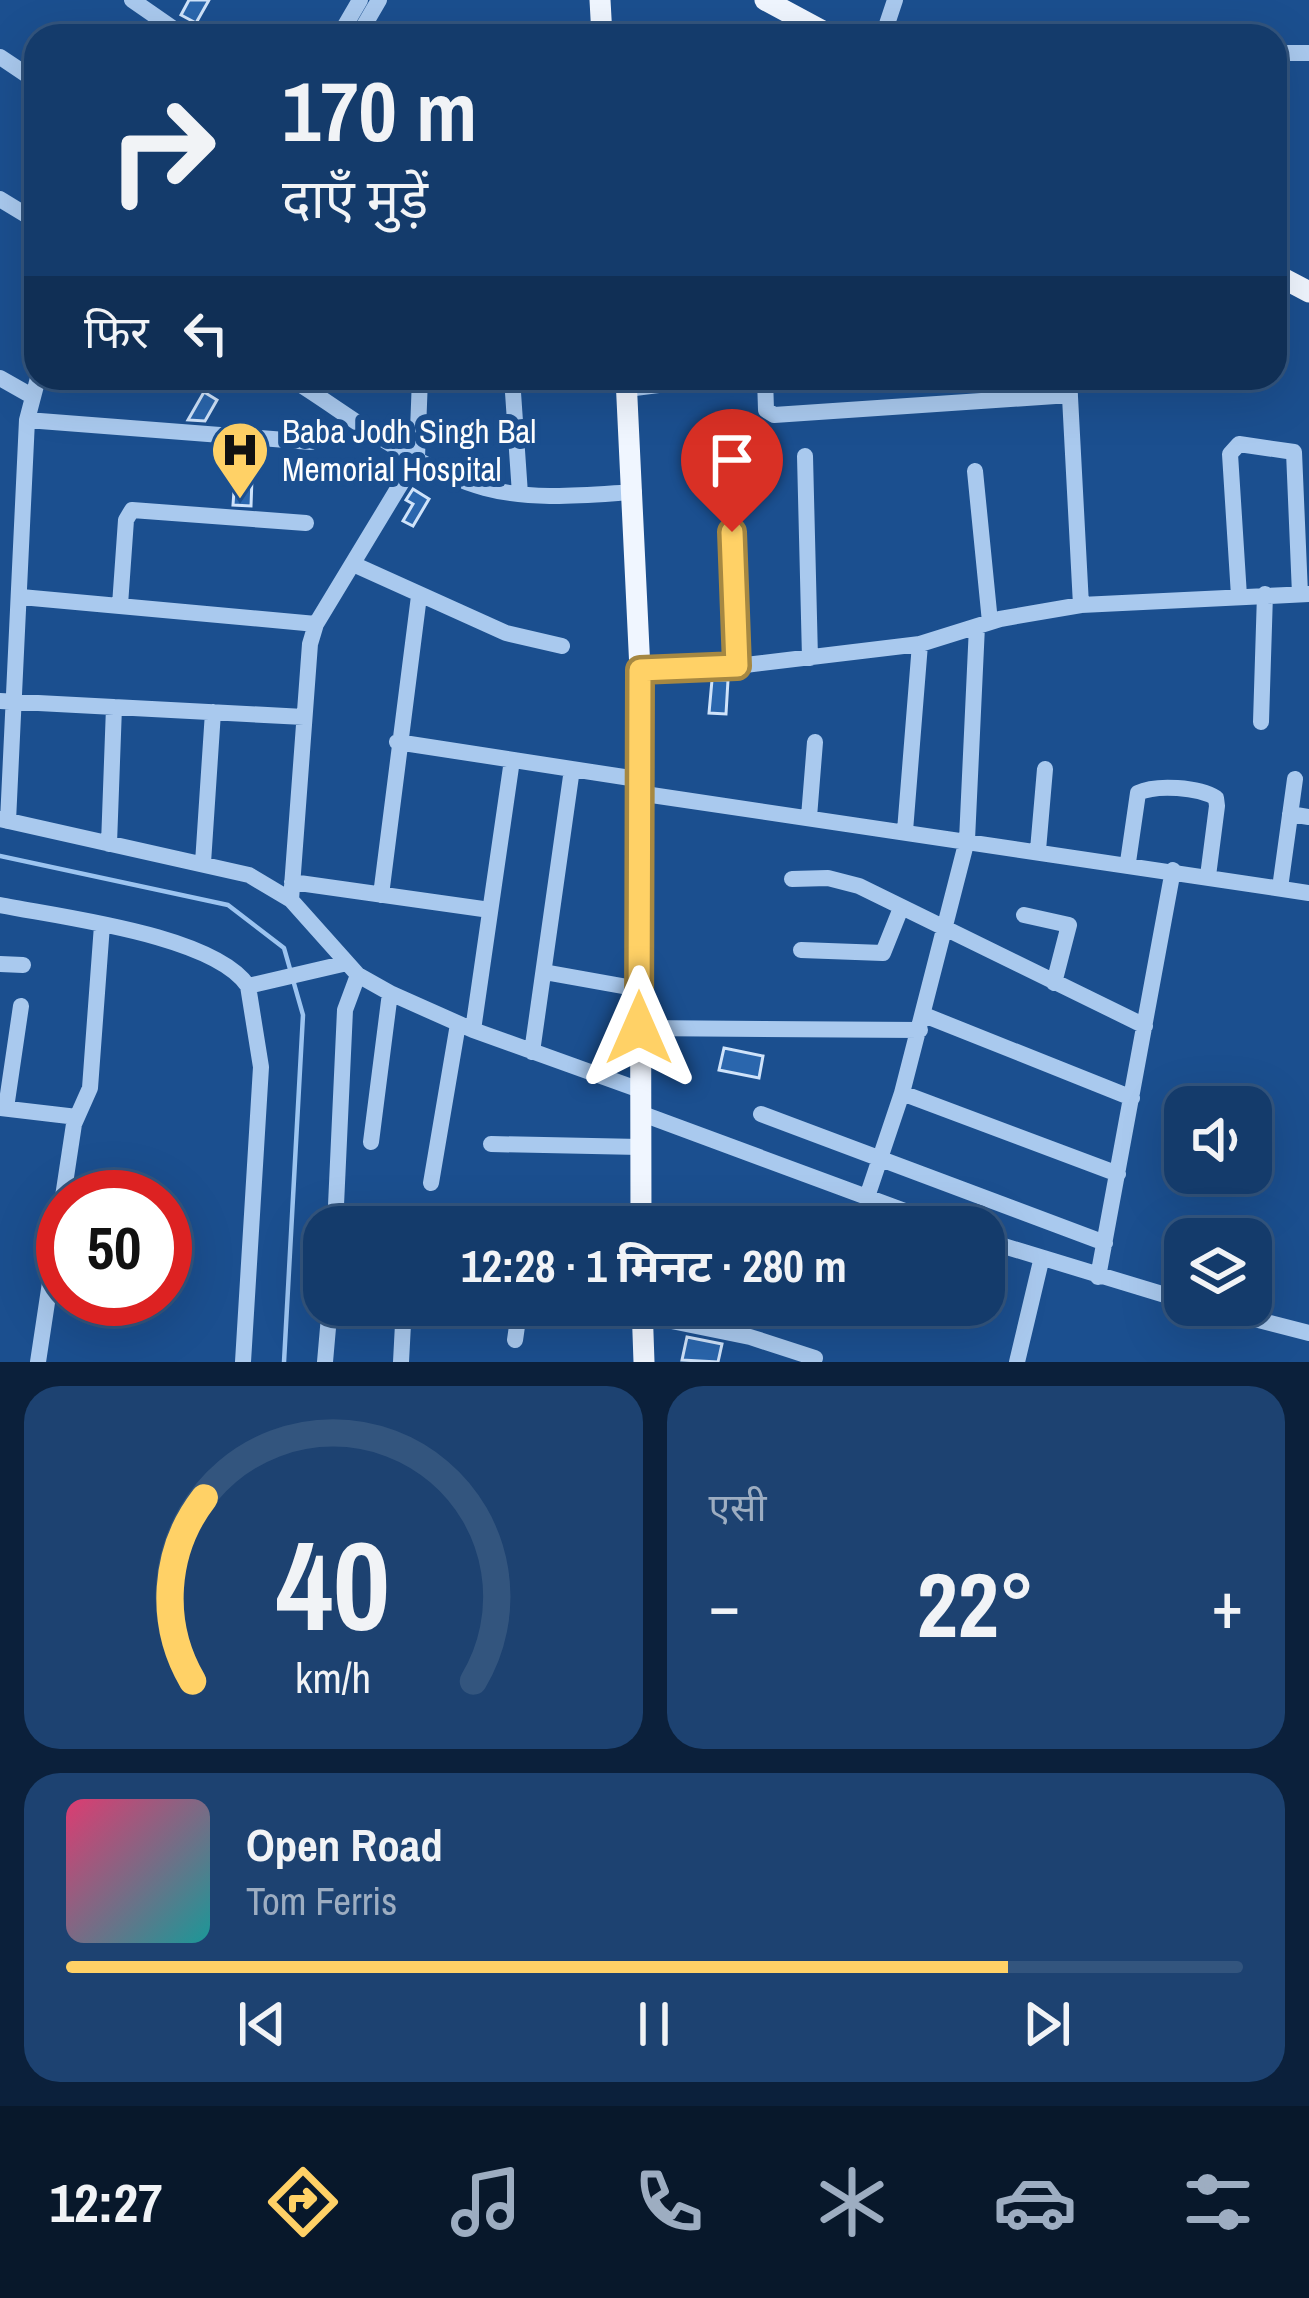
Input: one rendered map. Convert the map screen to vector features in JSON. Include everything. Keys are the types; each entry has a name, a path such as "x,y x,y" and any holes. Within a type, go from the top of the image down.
{"main road":[{"path":"765,0 808,24"},
{"path":"627,390 640,670 641,1206"},
{"path":"643,1326 644,1362"}],"street":[{"path":"132,0 167,24"},
{"path":"336,0 360,16 380,0"},
{"path":"33,390 27,420 21,597 8,702 4,820 203,863 292,891 381,895 490,910"},
{"path":"309,390 417,457 485,488 520,494 634,492"},
{"path":"420,390 417,457 316,624 304,717 292,891 353,969 390,994 891,1206"},
{"path":"513,390 520,494"},
{"path":"765,390 766,410 774,416 1031,390"},
{"path":"1070,390 1081,605"},
{"path":"27,420 311,442"},
{"path":"640,670 737,666 920,644 984,624 1081,605 1305,594 1294,452 1239,444 1230,454 1239,596"},
{"path":"805,457 809,658"},
{"path":"867,1197 922,1023 967,840 984,624 975,471"},
{"path":"730,487 737,666"},
{"path":"120,605 126,520 132,510 306,523"},
{"path":"353,564 522,639 562,646"},
{"path":"1261,722 1265,594"},
{"path":"381,895 419,596"},
{"path":"21,597 316,624"},
{"path":"904,831 920,644"},
{"path":"8,702 304,717"},
{"path":"109,844 115,707"},
{"path":"203,863 213,712"},
{"path":"398,742 572,769 809,817 1309,893"},
{"path":"809,817 815,742"},
{"path":"431,1183 490,910 512,760"},
{"path":"532,1052 572,769"},
{"path":"1038,850 1045,769"},
{"path":"1280,888 1299,815 1294,779"},
{"path":"1128,862 1138,793 1150,788 1206,792 1216,797 1217,806 1208,876"},
{"path":"1098,1277 1173,870"},
{"path":"792,879 844,880 1145,1026"},
{"path":"0,905 101,925 223,962 248,986 261,1067 243,1362"},
{"path":"801,950 883,952 901,908"},
{"path":"1024,915 1069,925 1054,983"},
{"path":"38,1362 77,1117 90,1088 101,925"},
{"path":"0,964 22,965"},
{"path":"248,986 328,968 353,969"},
{"path":"336,1206 345,1010 353,969"},
{"path":"544,972 639,988"},
{"path":"371,1142 390,994"},
{"path":"21,1006 3,1108 77,1117"},
{"path":"639,1028 922,1023 1132,1098"},
{"path":"902,1093 1118,1174"},
{"path":"761,1114 1105,1243"},
{"path":"491,1144 640,1147"},
{"path":"1005,1248 1164,1295"},
{"path":"1017,1362 1041,1261"},
{"path":"1272,1324 1309,1334"},
{"path":"326,1362 329,1326"},
{"path":"400,1362 403,1326"},
{"path":"515,1340 517,1326"},
{"path":"706,1326 815,1358"}],"building":[{"path":"189,0 209,0 196,23 181,15"},
{"path":"204,392 217,400 205,421 188,420"},
{"path":"235,477 252,478 251,506 233,505"},
{"path":"413,489 429,499 413,526 403,521 413,504 406,500"},
{"path":"712,680 728,680 726,714 709,713"},
{"path":"724,1048 763,1056 759,1078 719,1070"},
{"path":"687,1337 722,1344 718,1362 682,1360"}],"waterway":[{"path":"0,856 228,905 284,948 290,969"},
{"path":"284,1362 303,1015 293,980"}],"place":[{"name":"Baba Jodh Singh Bal Memorial Hospital","path":"240,501"}],"route":[{"path":"639,1028 640,670 737,666 732,532"}]}
